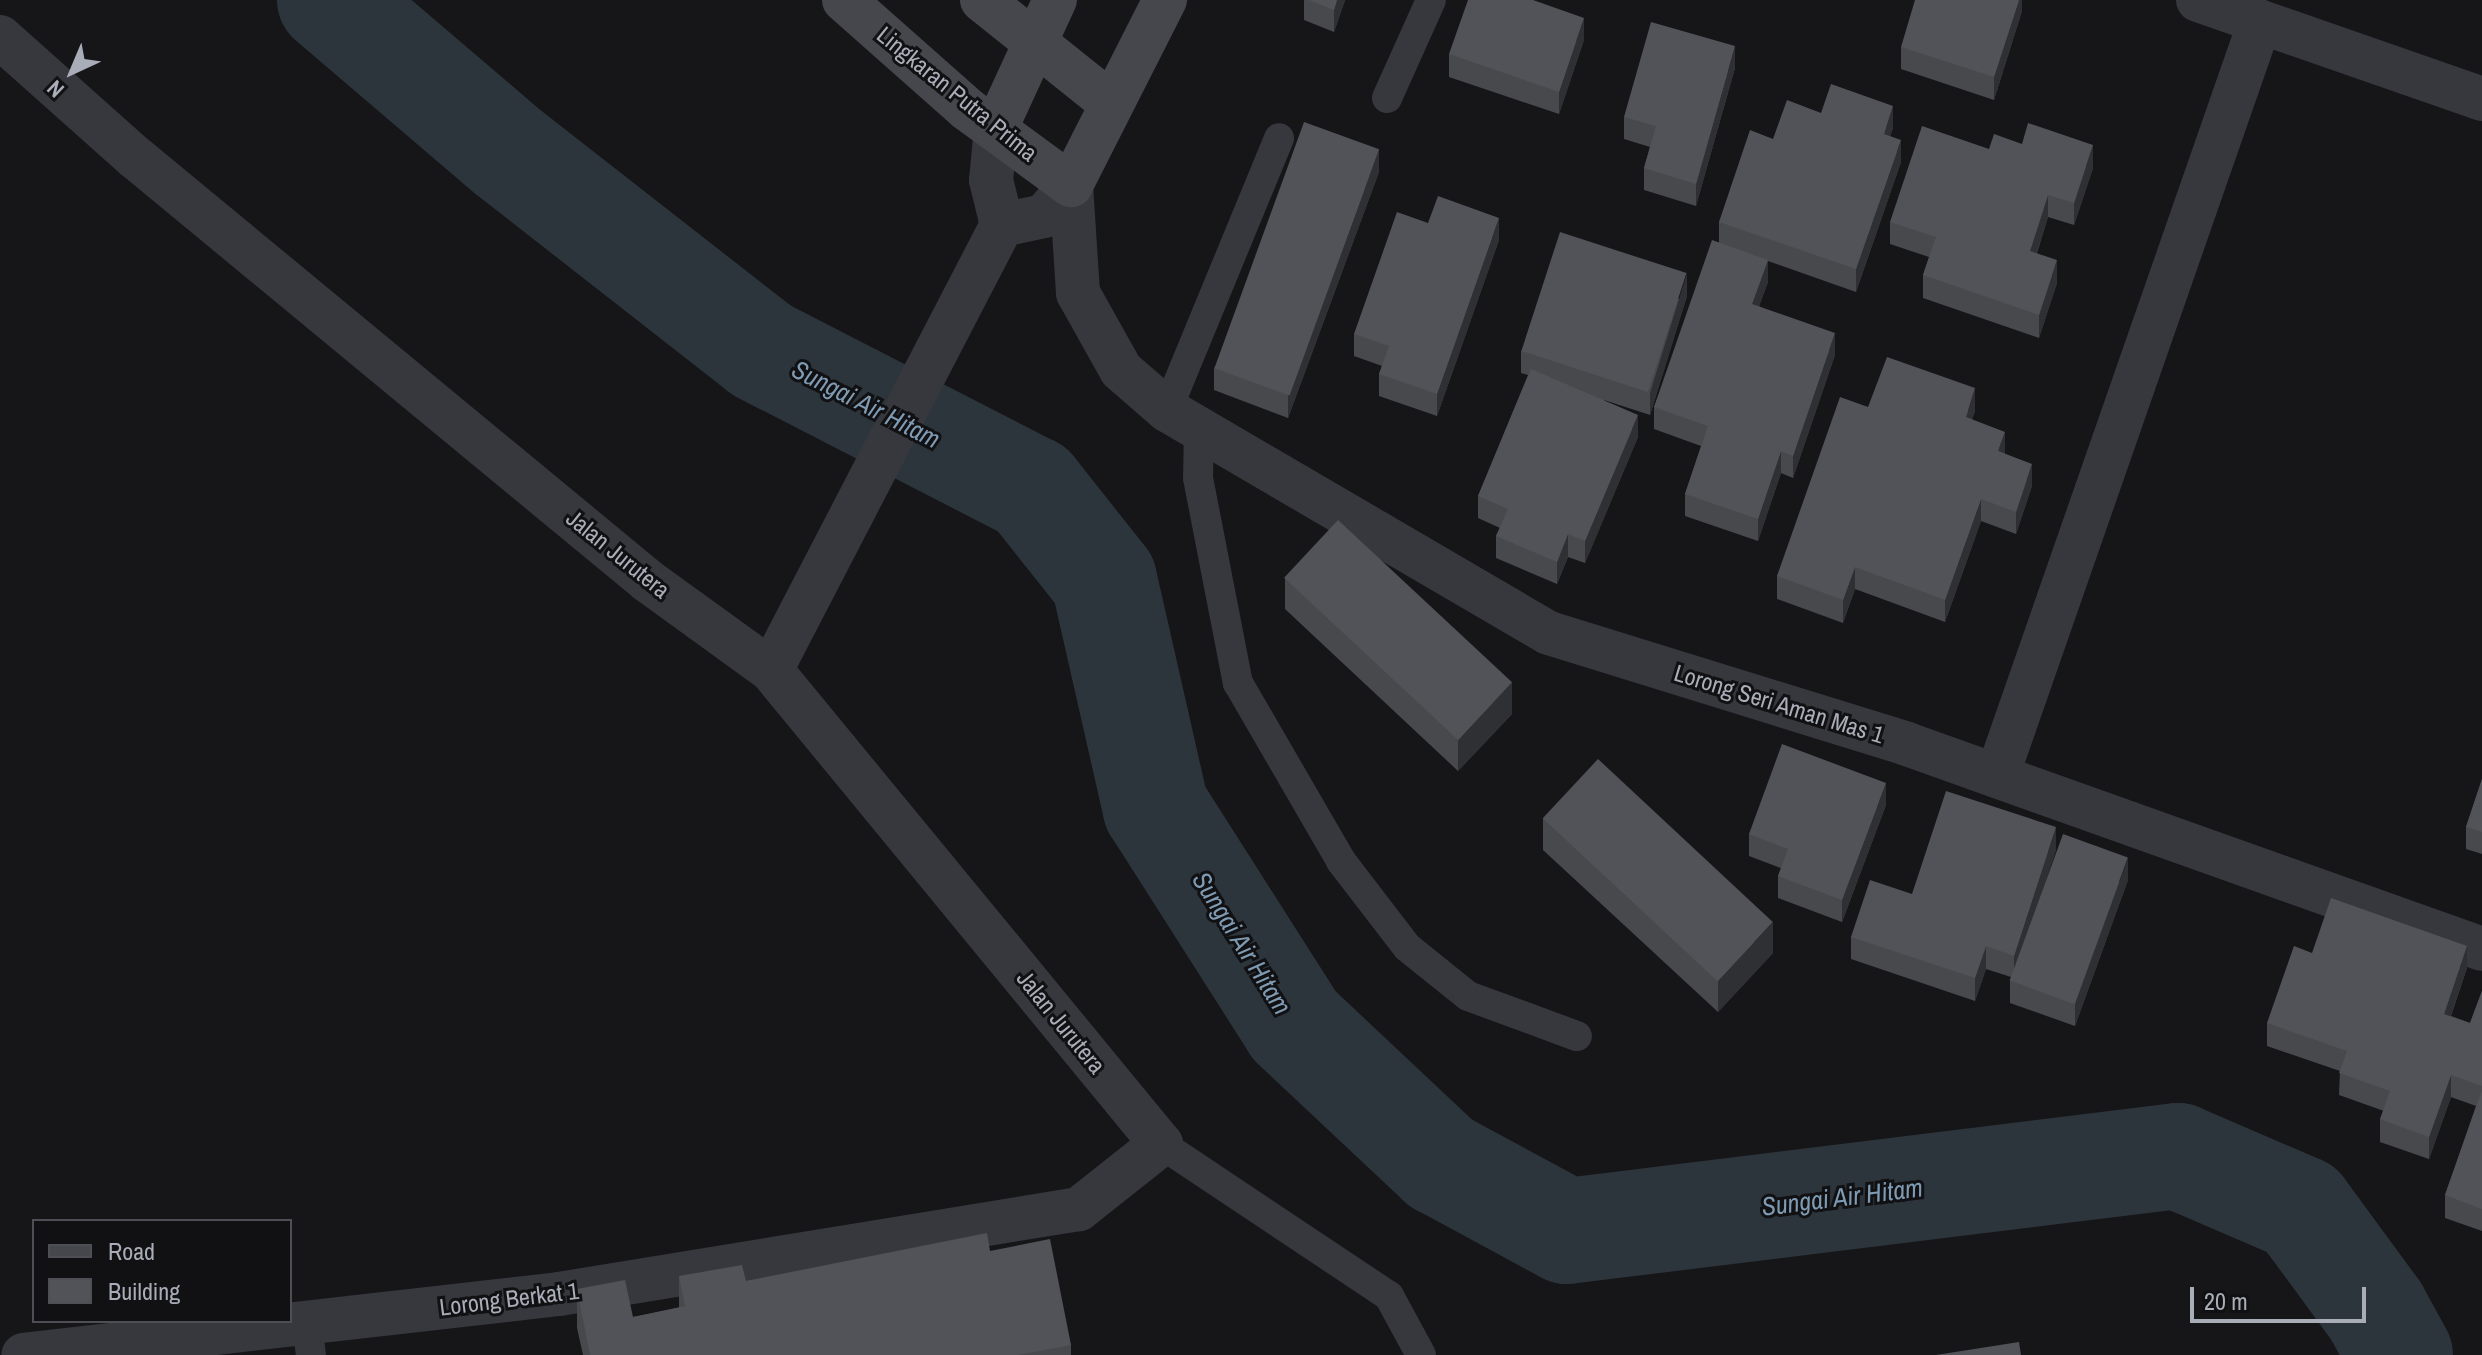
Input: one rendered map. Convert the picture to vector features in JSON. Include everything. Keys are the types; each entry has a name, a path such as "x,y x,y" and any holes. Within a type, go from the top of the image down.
{"main road":[{"name":"Lingkaran Putra Prima","path":"844,0 996,128 1071,185"},
{"path":"982,0 1034,45 1112,104"},
{"path":"996,128 1055,0"},
{"path":"1071,185 1165,0"}],"street":[{"path":"2198,0 2482,99"},
{"path":"1997,776 2260,22"},
{"name":"Jalan Jurutera","path":"0,37 136,158 648,581 771,670 1161,1144"},
{"path":"771,670 1002,225 991,180 996,128"},
{"path":"1002,225 1044,216 1071,185"},
{"name":"Lorong Seri Aman Mas 1","path":"1071,185 1078,293 1121,370 1183,419 1549,633 1997,776 2482,949"},
{"name":"Lorong Berkat 1","path":"23,1355 309,1339 559,1294 1079,1209 1161,1144"}],"lane":[{"path":"1387,98 1431,0"},
{"path":"1279,138 1183,419 1198,478 1238,683 1341,861 1407,947 1468,996 1577,1036"},
{"path":"1161,1144 1389,1296 1421,1355"}],"building":[{"path":"1309,0 1337,0 1334,10"},
{"path":"1468,0 1533,0 1584,18 1559,92 1449,54"},
{"path":"1915,0 2019,0 1994,77 1901,47"},
{"path":"1651,22 1735,46 1696,184 1644,168 1656,126 1624,117"},
{"path":"1831,84 1893,106 1884,134 1901,140 1856,269 1719,222 1750,130 1773,139 1787,100 1821,113"},
{"path":"1304,122 1379,149 1290,396 1214,368"},
{"path":"2028,123 2093,145 2074,203 2048,195 2030,251 2057,260 2039,315 1923,275 1936,237 1890,222 1922,126 1989,149 1994,134 2022,144"},
{"path":"1438,196 1499,218 1437,394 1379,374 1389,346 1354,334 1397,212 1428,223"},
{"path":"1560,232 1686,273 1648,392 1521,351"},
{"path":"1712,240 1768,260 1752,304 1835,333 1793,456 1781,451 1758,519 1685,494 1708,426 1654,407"},
{"path":"1887,357 1975,388 1966,417 2005,432 1998,451 2032,464 2016,512 1981,499 1945,600 1855,567 1843,600 1777,576 1840,397 1868,407"},
{"path":"1531,369 1638,415 1585,541 1568,534 1557,562 1496,536 1508,509 1478,496"},
{"path":"1338,520 1512,682 1458,740 1284,578"},
{"path":"1782,744 1886,783 1842,900 1778,876 1788,849 1749,834"},
{"path":"1598,759 1773,922 1718,981 1543,818"},
{"path":"2482,779 2482,832 2466,827"},
{"path":"1946,791 2056,827 2014,956 1986,946 1975,978 1851,937 1870,880 1912,894"},
{"path":"2063,834 2128,858 2074,1004 2010,981"},
{"path":"2331,898 2467,946 2444,1014 2470,1023 2482,991 2482,1086 2451,1075 2429,1137 2380,1119 2390,1091 2339,1073 2347,1051 2267,1023 2294,946 2312,953"},
{"path":"2482,1090 2482,1209 2445,1195"},
{"path":"987,1233 990,1251 1050,1239 1071,1345 1018,1355 590,1355 577,1289 625,1280 633,1317 685,1306 679,1276 742,1265 746,1281"},
{"path":"2019,1342 2021,1355 1936,1355"}],"waterway":[{"name":"Sungai Air Hitam","path":"330,0 508,152 761,350 1032,489 1104,580 1156,808 1294,1025 1441,1163 1567,1231 2178,1156 2301,1209 2376,1311 2400,1355"}]}
